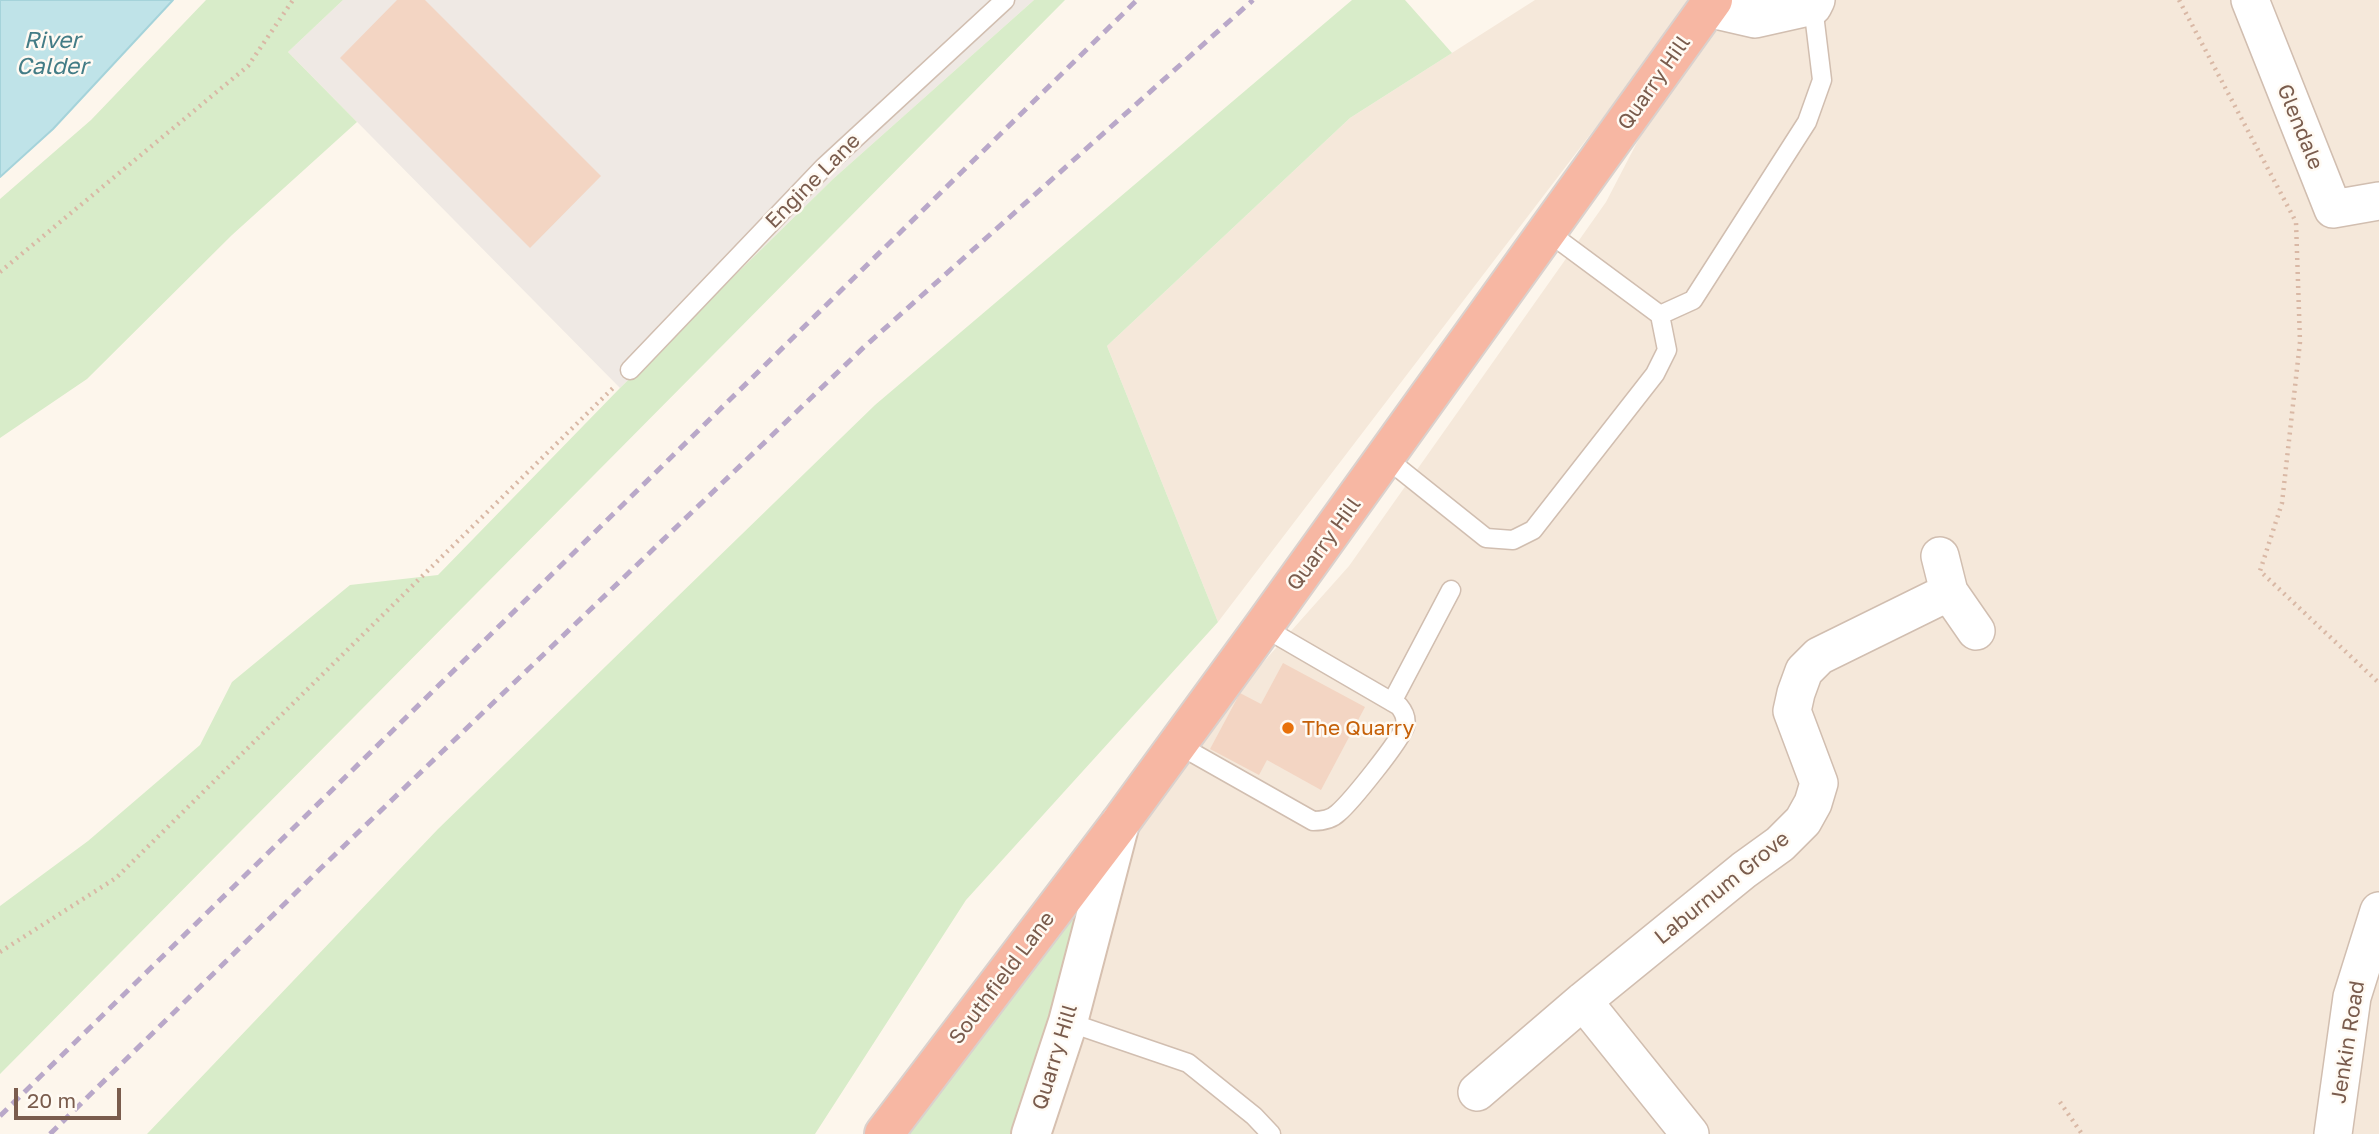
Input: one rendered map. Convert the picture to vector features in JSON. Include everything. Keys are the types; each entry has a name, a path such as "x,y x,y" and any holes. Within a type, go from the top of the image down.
{"highway":[{"name":"Quarry Hill","path":"1120,823 1386,458 1710,4"},
{"name":"Southfield Lane","path":"884,1134 1120,823"}],"main road":[{"name":"Quarry Hill","path":"1031,1134 1068,1022 1120,823"}],"street":[{"name":"Glendale","path":"2250,0 2333,209 2379,201"},
{"path":"1710,4 1755,19 1814,3"},
{"path":"1940,556 1949,592 1976,631"},
{"name":"Laburnum Grove","path":"1477,1091 1583,1001 1744,870 1780,844 1803,821 1814,803 1819,783 1792,711 1804,671 1819,656 1949,592"},
{"name":"Jenkin Road","path":"2333,1134 2352,997 2379,911"},
{"path":"1583,1001 1690,1134"}],"lane":[{"name":"Engine Lane","path":"630,370 824,167 1005,0"},
{"path":"1660,315 1693,300 1807,122 1822,80 1814,3"},
{"path":"1386,458 1486,538 1513,540 1533,530 1655,374 1667,350 1660,315 1548,232"},
{"path":"1392,702 1451,590"},
{"path":"1177,744 1313,821 1323,821 1337,814 1399,740 1406,724 1405,714 1399,706 1263,627"},
{"path":"1068,1022 1188,1063 1254,1116 1271,1134"}],"path":[{"path":"0,272 248,66 293,0"},
{"path":"2179,0 2296,222 2300,342 2282,503 2260,571 2379,683"},
{"path":"0,952 116,878 630,370"},
{"path":"2060,1101 2082,1134"}],"shaded area":[{"path":"343,0 1034,0 833,179 620,388 288,52"},
{"path":"1535,0 1693,0 1218,622 1107,346 1350,118"},
{"path":"1816,0 2379,0 2379,1134 1031,1134 1120,823 1349,566 1606,202 1707,8"}],"green space":[{"path":"206,0 343,0 288,52 357,122 232,235 87,379 0,438 0,199 91,120"},
{"path":"1034,0 1065,0 0,1074 0,906 88,841 200,745 232,682 350,585 438,575 620,388 833,179"},
{"path":"1352,0 1405,0 1452,53 1350,118 1107,346 1218,622 966,900 815,1134 147,1134 438,829 875,405"},
{"path":"1120,823 1031,1134 884,1134"}],"water":[{"name":"River Calder","path":"0,0 173,0 53,129 0,177"}],"building":[{"path":"397,0 425,0 601,176 530,248 340,58"},
{"name":"The Quarry","path":"1283,663 1365,707 1321,790 1267,760 1259,775 1210,749 1240,693 1261,704"}],"railway":[{"path":"0,1116 1137,0"},
{"path":"50,1134 321,868 864,347 1253,0"}],"place":[{"name":"The Quarry","path":"1288,728"}]}
